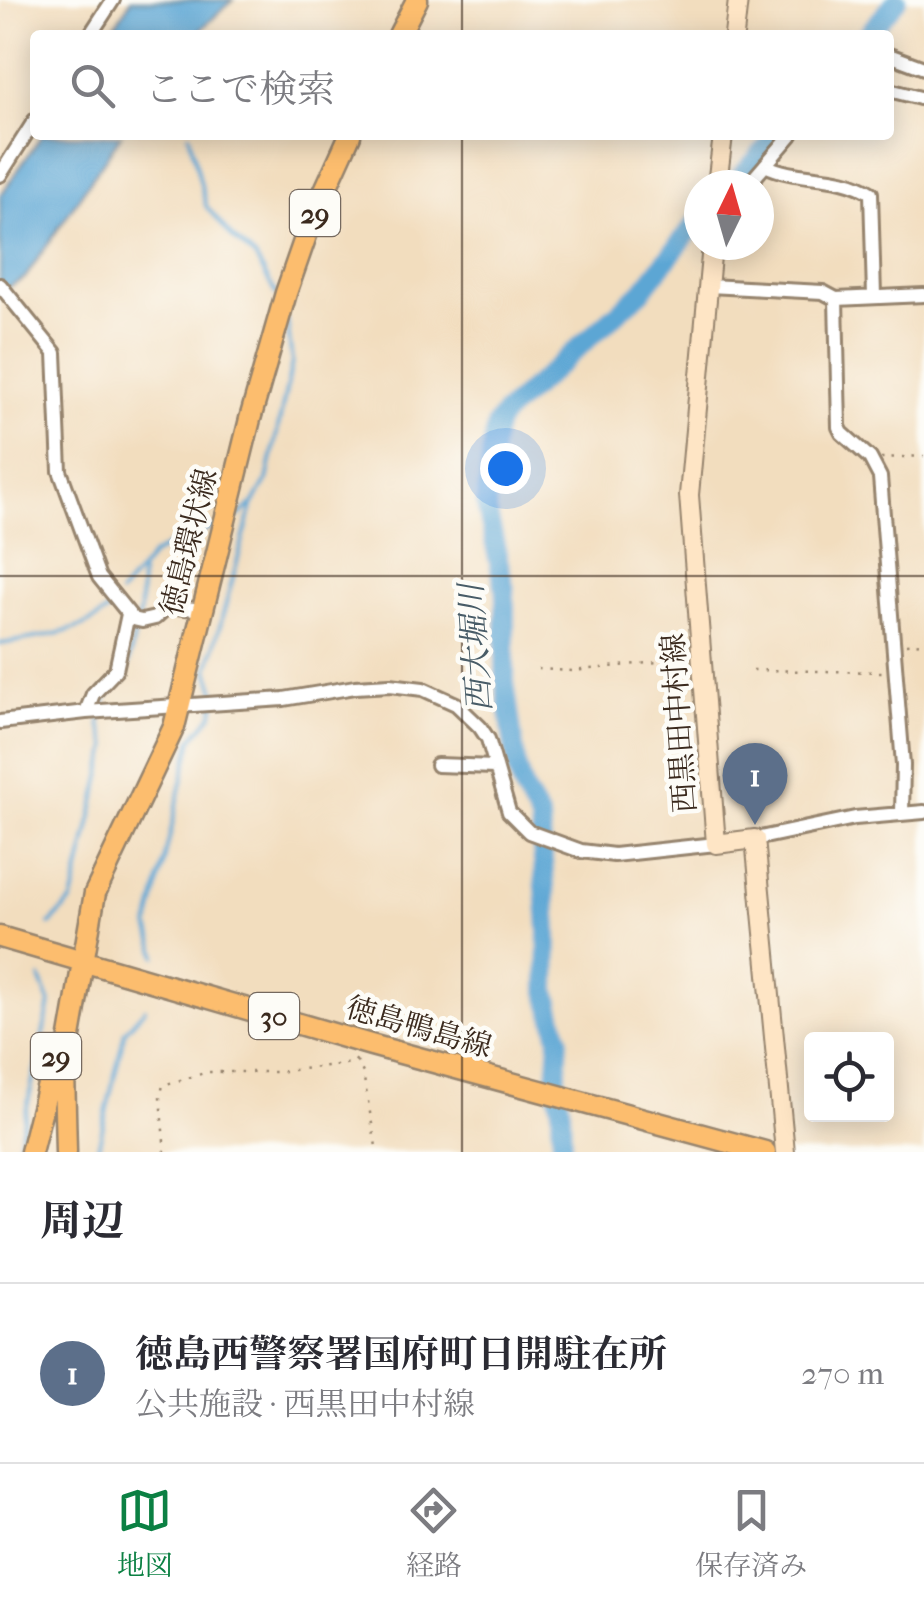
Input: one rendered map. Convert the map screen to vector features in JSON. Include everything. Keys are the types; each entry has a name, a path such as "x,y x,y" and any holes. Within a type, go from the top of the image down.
{"main road":[{"path":"402,30 417,0"},
{"path":"735,30 738,0"},
{"name":"徳島環状線","path":"66,1152 64,1071 94,892 168,742 274,333 311,221 348,140"},
{"path":"719,170 722,140"},
{"name":"西黒田中村線","path":"711,260 690,496 716,844 755,839"},
{"path":"755,839 786,1152"},
{"name":"徳島鴨島線","path":"0,937 81,959 364,1053 557,1096 766,1152"},
{"name":"徳島環状線","path":"31,1152 81,959"}],"street":[{"path":"93,30 113,0"},
{"path":"894,57 924,68"},
{"path":"894,91 924,99"},
{"path":"0,175 30,128"},
{"path":"761,170 788,140"},
{"path":"765,165 783,174 829,176 856,183 871,194 874,296"},
{"path":"0,286 55,354 60,470 99,577 132,616 155,618 168,606 204,610"},
{"path":"708,286 822,292 836,299 924,296"},
{"path":"836,299 840,427 872,460 880,478 904,765 902,814"},
{"path":"98,711 92,694 116,670 132,616"},
{"path":"0,722 98,711 284,699 390,684 423,689 456,704 480,726 488,739 508,812 518,824 544,838 581,851 614,855 716,844"},
{"path":"437,765 494,767"},
{"path":"755,839 854,818 924,812"}],"path":[{"path":"872,460 924,456"},
{"path":"894,644 924,644"},
{"path":"538,669 572,671 702,659"},
{"path":"753,670 896,672"},
{"path":"165,1152 160,1098 163,1085 208,1072 276,1072 352,1063 364,1053"},
{"path":"364,1053 362,1073 377,1152"}],"water":[{"path":"131,0 233,0 200,30 112,30"},
{"path":"39,140 118,140 25,278 0,291 0,196"}],"waterway":[{"name":"西大堀川","path":"871,30 897,0"},
{"path":"190,140 206,206 255,257 276,294"},
{"name":"西大堀川","path":"746,170 774,140"},
{"name":"西大堀川","path":"562,1152 556,1085 559,1038 547,991 548,929 540,819 517,769 505,682 505,590 486,505 493,440 497,423 505,413 642,291 684,238"},
{"path":"234,519 253,504 267,480 292,362 287,320"},
{"path":"157,956 149,926 192,739 213,714 216,694 208,670 252,507"},
{"path":"120,594 152,556 175,541 216,527"},
{"path":"50,924 72,901 108,747 100,724 106,697 125,679 140,610 141,573"},
{"path":"0,644 77,628 92,622 115,603"},
{"path":"17,1152 50,1003 40,978"},
{"path":"97,1152 125,1031 145,1009"}],"place":[{"name":"徳島西警察署国府町日開駐在所","path":"755,825"}]}
